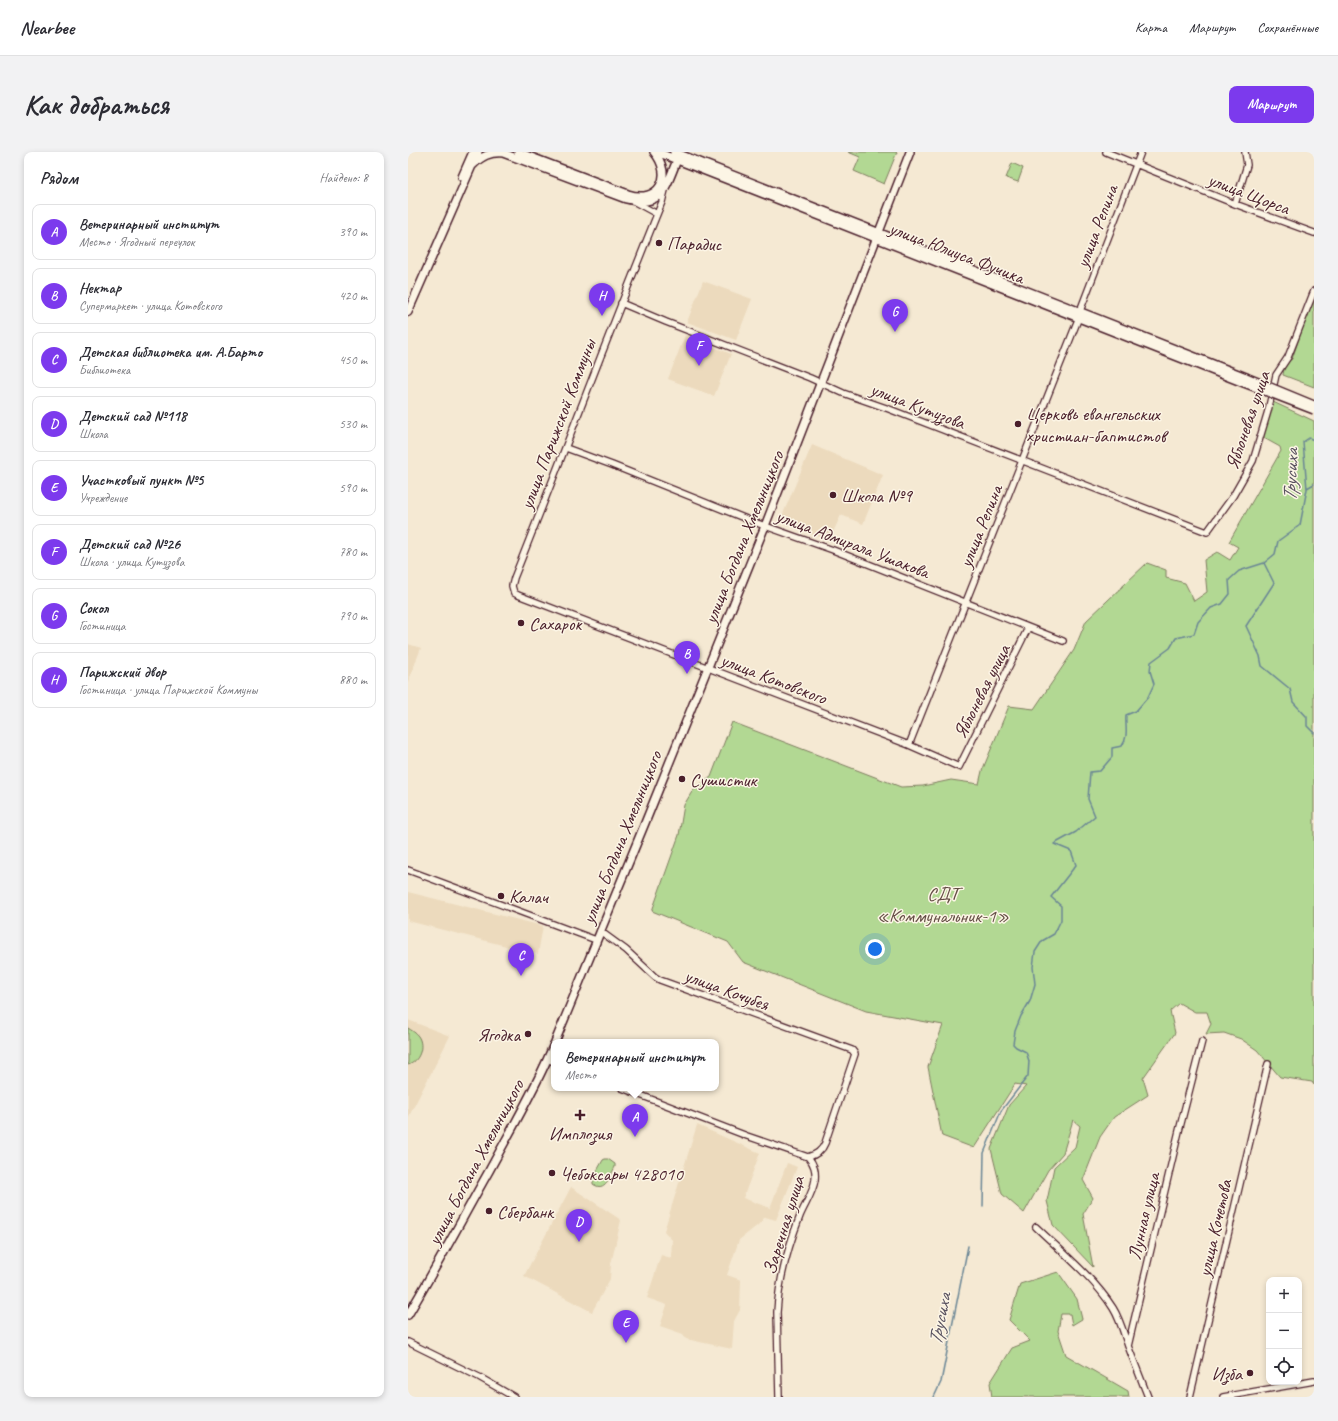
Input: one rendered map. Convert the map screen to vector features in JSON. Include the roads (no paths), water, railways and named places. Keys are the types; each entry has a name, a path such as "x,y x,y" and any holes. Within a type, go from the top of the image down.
{"main road":[{"path":"408,300 473,152"},
{"path":"408,312 478,152"},
{"path":"473,165 487,154 495,152 503,153 635,202 651,201 660,195 665,188"},
{"path":"518,152 628,194 640,197 655,192 663,181 662,163 656,152"},
{"name":"улица Юлиуса Фучика","path":"656,152 678,154 1245,380"},
{"name":"улица Богдана Хмельницкого","path":"556,1039 648,816 765,526 910,152"},
{"name":"улица Парижской Коммуны","path":"665,188 678,154"},
{"path":"1245,380 1314,404"},
{"path":"1245,380 1314,410"},
{"name":"улица Богдана Хмельницкого","path":"408,1315 551,1060"}],"street":[{"name":"улица Щорса","path":"1106,152 1235,204 1314,233"},
{"name":"улица Репина","path":"909,745 1080,314 1141,152"},
{"path":"1235,204 1247,165 1245,152"},
{"name":"улица Парижской Коммуны","path":"512,590 514,578 657,214 665,188"},
{"path":"635,202 657,214"},
{"name":"Яблоневая улица","path":"1207,532 1233,496 1252,461 1268,411 1276,375 1288,357 1314,291"},
{"name":"улица Кутузова","path":"621,303 843,392 1207,532"},
{"name":"улица Адмирала Ушакова","path":"566,448 626,470 765,526 833,550 1063,641"},
{"name":"улица Котовского","path":"512,590 518,596 909,745 959,767"},
{"name":"Яблоневая улица","path":"959,767 1028,628"},
{"path":"408,870 596,940"},
{"name":"улица Кочубея","path":"600,931 626,950 660,980 852,1050 855,1054"},
{"name":"Лунная улица","path":"1128,1346 1202,1041"},
{"name":"Заречная улица","path":"779,1397 778,1301 787,1255 800,1216 813,1188 815,1171 814,1165 808,1157 816,1154 823,1148 855,1054"},
{"name":"улица Кочетова","path":"1190,1397 1268,1064"},
{"path":"630,1091 747,1136 808,1157"},
{"path":"1036,1227 1076,1265 1114,1309 1148,1397"},
{"path":"408,1342 484,1380 514,1397"},
{"path":"1223,1397 1314,1381"}],"waterway":[{"name":"Трусиха","path":"983,1206 984,1153 1001,1111 1028,1076 1029,1061 1026,1052 1013,1044 1015,1031 1021,1016 1030,1001 1035,984 1033,967 1035,952 1042,941 1054,934 1061,920 1061,906 1051,897 1076,865 1071,851 1054,844 1076,832 1095,816 1088,799 1090,772 1100,771 1112,757 1112,748 1122,746 1126,735 1126,715 1136,711 1148,697 1154,684 1150,671 1151,662 1170,648 1176,638 1194,634 1198,622 1211,608 1222,604 1230,594 1229,580 1239,571 1264,563 1275,554 1278,541 1300,525 1307,489 1303,442 1309,438 1314,440"},
{"name":"Трусиха","path":"1307,488 1314,484"},
{"path":"1264,563 1274,583 1246,626 1260,656 1262,666 1290,689 1293,702 1307,717 1307,726 1314,733"},
{"name":"Трусиха","path":"934,1397 941,1382 968,1246"}],"place":[{"name":"Парадис","path":"659,243"},
{"name":"Парижский двор","path":"602,316"},
{"name":"Сокол","path":"895,332"},
{"name":"Детский сад №26","path":"699,366"},
{"name":"Церковь евангельских христиан-баптистов","path":"1018,424"},
{"name":"Школа №9","path":"833,495"},
{"name":"Сахарок","path":"521,623"},
{"name":"Нектар","path":"687,674"},
{"name":"Сушистик","path":"682,779"},
{"name":"Калач","path":"501,896"},
{"name":"Детская библиотека им. А.Барто","path":"521,976"},
{"name":"Ягодка","path":"528,1034"},
{"name":"Имплозия","path":"580,1115"},
{"name":"Ветеринарный институт","path":"635,1137"},
{"name":"Чебоксары 428010","path":"552,1173"},
{"name":"Сбербанк","path":"489,1211"},
{"name":"Детский сад №118","path":"579,1242"},
{"name":"Участковый пункт №5","path":"626,1343"},
{"name":"Изба","path":"1250,1373"}],"park label":[{"name":"СДТ «Коммунальник-1»","path":"943,904"}]}
